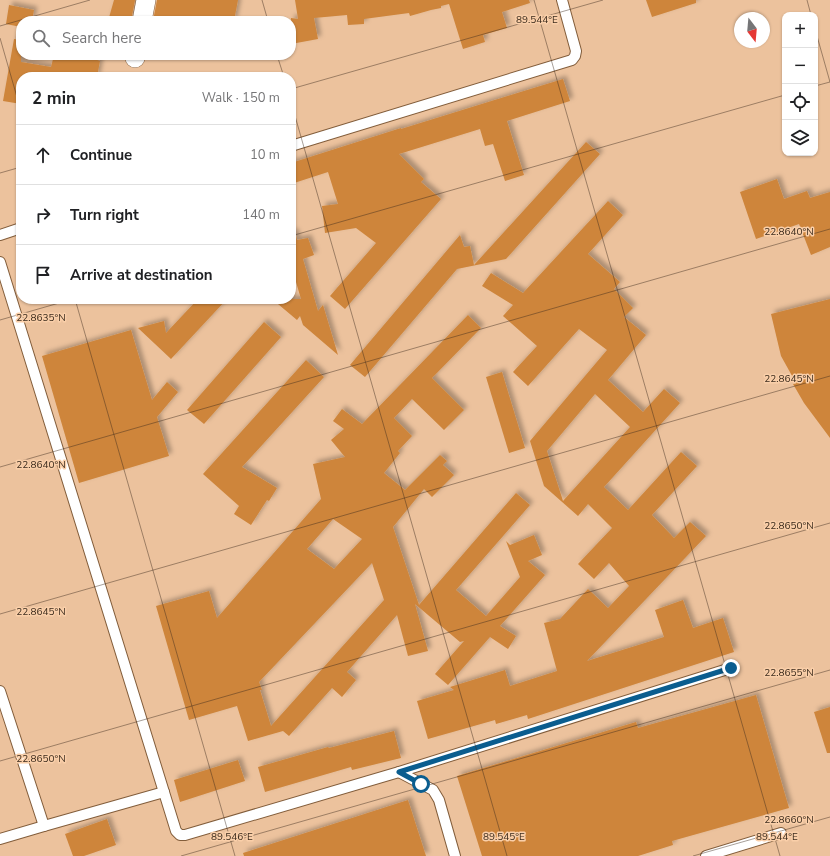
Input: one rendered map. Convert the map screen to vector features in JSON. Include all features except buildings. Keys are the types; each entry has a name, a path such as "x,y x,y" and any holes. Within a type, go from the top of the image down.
{"street":[{"path":"143,16 146,0"}],"lane":[{"path":"296,144 572,60 575,56 576,50 562,0"},
{"path":"0,235 16,230"},
{"path":"0,262 176,832 180,835 185,835 399,772 731,668"},
{"path":"0,691 44,826"},
{"path":"399,772 433,790 439,800 455,856"},
{"path":"0,839 164,792"},
{"path":"706,856 781,833"}],"route":[{"path":"421,784 399,772 731,668"}]}
